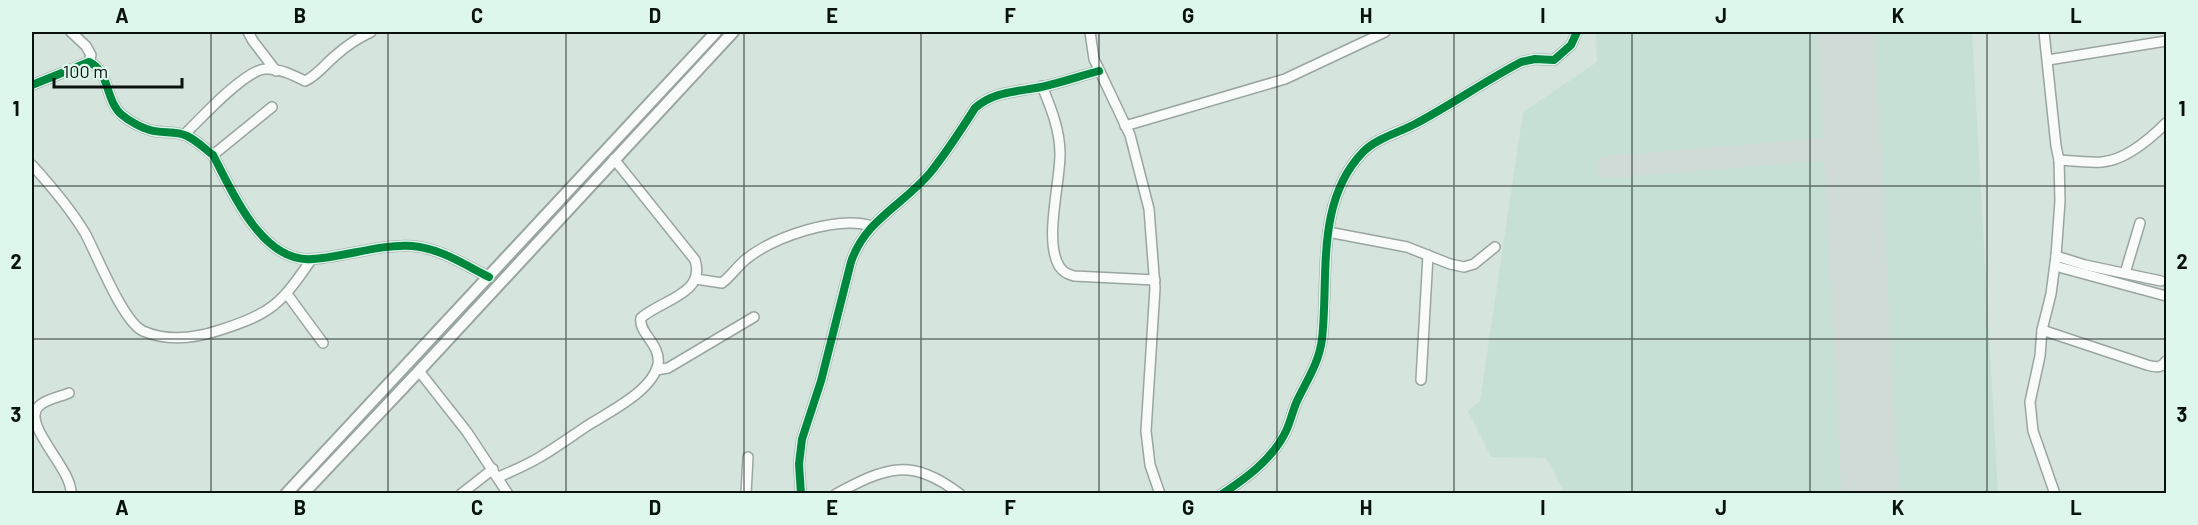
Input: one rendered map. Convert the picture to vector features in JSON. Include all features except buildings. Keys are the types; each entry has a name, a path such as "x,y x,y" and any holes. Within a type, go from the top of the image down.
{"main road":[{"path":"286,494 716,32"},
{"path":"303,494 733,32"}],"street":[{"path":"71,32 86,46 91,55 89,62"},
{"path":"248,32 276,71"},
{"path":"185,134 237,84 263,69 286,72 305,81 315,76 334,56 354,40 371,32"},
{"path":"1090,32 1094,58 1125,126 1137,160 1149,209 1155,280 1146,431 1150,465 1160,494"},
{"path":"1125,126 1285,79 1370,35 1385,32"},
{"path":"1222,494 1249,474 1276,449 1286,433 1297,402 1317,363 1322,340 1328,232 1334,203 1350,170 1364,151 1385,137 1448,106 1521,62 1535,59 1554,60 1571,45 1577,32"},
{"path":"2044,32 2059,160 2060,201 2052,294 2042,330 2040,356 2030,402 2031,422 2055,494"},
{"path":"2048,60 2166,41"},
{"path":"32,85 89,62 94,64 104,76 114,107 124,117 150,130 185,134 213,155 244,212 261,234 284,253 311,260 378,248 412,246 443,254 489,277"},
{"path":"801,494 799,464 802,439 824,370 856,246 872,226 929,174 975,108 984,100 995,95 1099,71"},
{"path":"1042,86 1054,116 1060,154 1054,223 1054,253 1059,266 1064,273 1074,276 1155,280"},
{"path":"213,155 273,107"},
{"path":"2059,160 2103,162 2116,158 2148,139 2166,123"},
{"path":"461,494 496,473 538,459 622,405 642,387 656,370 657,351 641,324 641,318 691,287 698,270 695,260 614,159"},
{"path":"32,165 67,206 85,233 126,312 142,331 185,338 198,337 261,315 287,294 311,260"},
{"path":"696,279 722,283 750,256 777,241 800,233 848,223 861,222 872,226"},
{"path":"2125,273 2140,223"},
{"path":"1328,232 1407,247 1450,264 1464,267 1474,264 1495,247"},
{"path":"1420,380 1428,255"},
{"path":"2055,261 2161,281"},
{"path":"2055,261 2166,296"},
{"path":"287,294 323,343"},
{"path":"656,370 676,364 754,318"},
{"path":"2042,330 2156,367 2162,366 2166,361"},
{"path":"419,371 496,473 508,494"},
{"path":"69,393 43,403 36,409 34,418 39,432 68,479 71,494"},
{"path":"746,494 747,457"},
{"path":"836,494 884,471 902,470 929,474 960,494"}],"shaded area":[{"path":"1596,32 1972,32 1998,493 1565,493 1546,458 1491,457 1468,411 1480,401 1523,112 1597,62"}],"taxiway":[{"path":"1608,167 1852,147"}],"runway":[{"path":"1846,32 1870,494"}],"cycle path":[{"path":"1222,494 1257,468 1279,444 1315,364 1322,339 1325,265 1331,217 1337,193 1348,172 1363,152 1375,143 1428,117 1521,62 1535,59 1554,60 1571,45 1577,32"},
{"path":"32,85 89,62 96,66 101,72 113,102 125,117 150,130 187,136 213,155 239,205 251,222 278,249 294,257 312,259 387,247 422,247 461,262 489,277"},
{"path":"801,494 799,464 802,439 821,381 851,262 865,235 930,173 975,108 982,102 998,95 1048,85 1099,71"}]}
